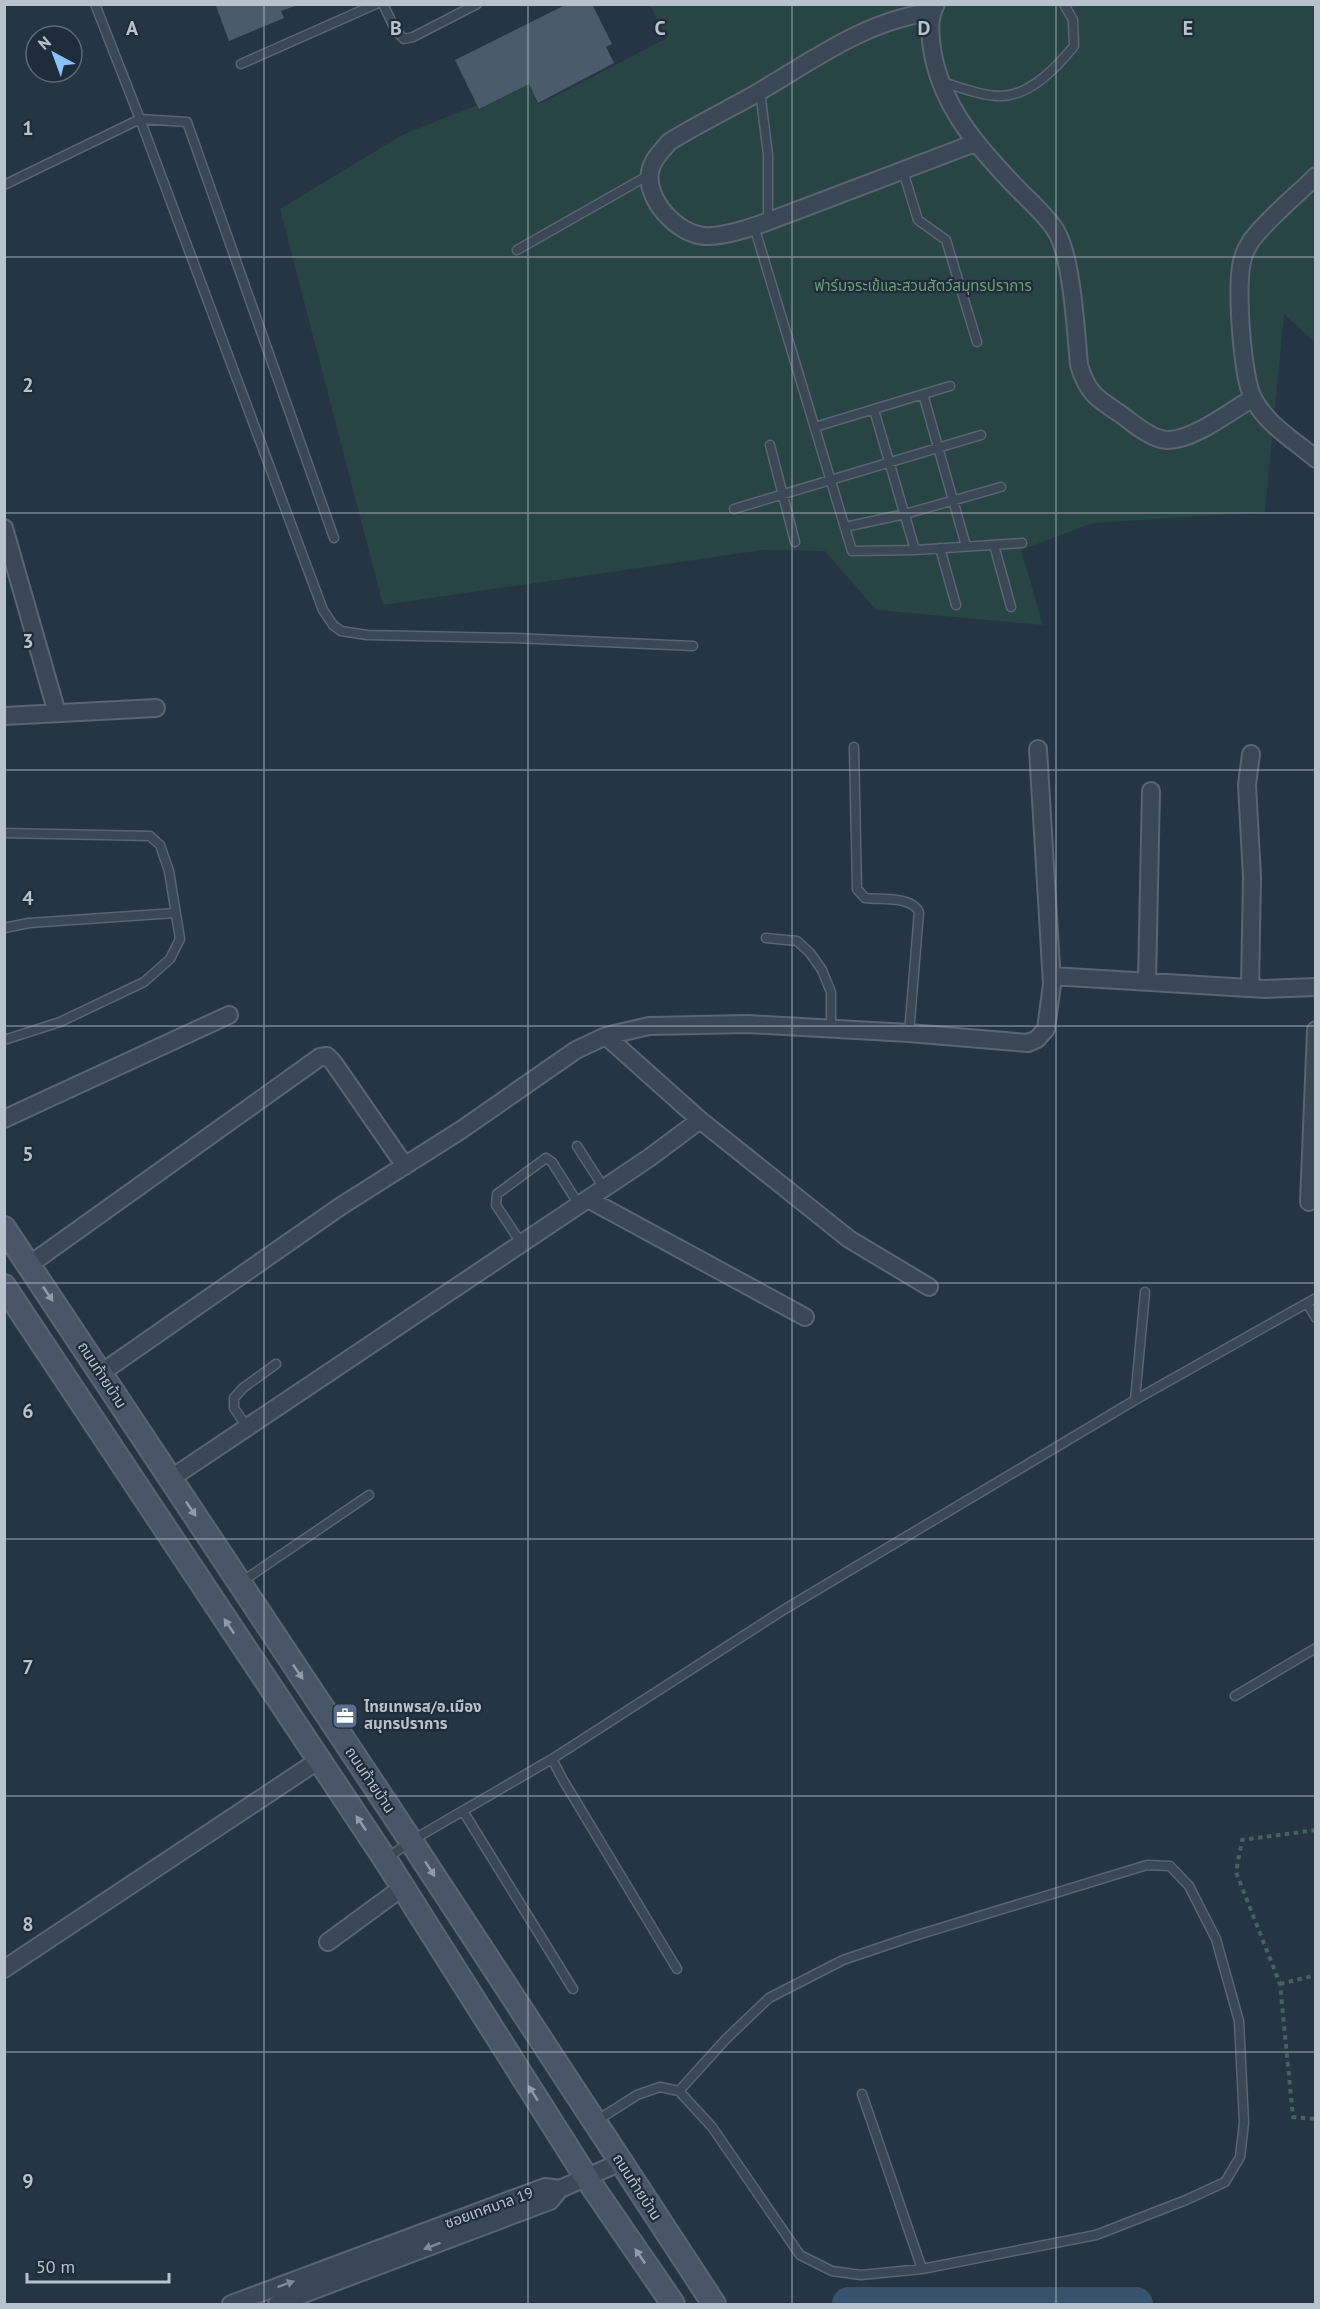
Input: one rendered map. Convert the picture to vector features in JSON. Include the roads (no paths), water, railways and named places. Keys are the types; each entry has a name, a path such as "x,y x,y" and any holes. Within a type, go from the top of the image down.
{"street":[{"path":"975,143 761,223 729,233 703,236 688,230 666,216 654,201 650,175 654,161 669,142 853,36 889,21 934,8 929,31 934,62 951,106 975,143 1042,212 1057,232 1065,256 1079,365 1084,381 1093,396 1148,433 1166,440 1189,435 1253,398"},
{"path":"1316,176 1251,241 1242,258 1240,285 1243,354 1247,380 1253,398 1266,417 1316,459"},
{"path":"4,528 57,713"},
{"path":"4,716 156,708"},
{"path":"100,1373 341,1206 461,1130 576,1050 606,1036 649,1026 748,1024 909,1033 1028,1043 1037,1039 1046,1029 1052,976 1038,749"},
{"path":"1250,988 1252,877 1247,785 1251,754"},
{"path":"1147,981 1151,791"},
{"path":"1052,976 1250,988 1316,987"},
{"path":"4,1119 229,1015"},
{"path":"1309,1202 1316,1030"},
{"path":"606,1036 700,1120 849,1239 929,1287"},
{"path":"29,1265 320,1057 327,1056 333,1062 405,1166"},
{"path":"170,1479 604,1188 700,1120"},
{"path":"583,1202 805,1317"},
{"name":"ถนนท้ายบ้าน","path":"4,1228 595,2121 708,2302"},
{"name":"ถนนท้ายบ้าน","path":"4,1286 386,1859 586,2177 673,2304"},
{"path":"4,1969 319,1761"},
{"path":"328,1942 403,1887"},
{"path":"560,2188 621,2162"},
{"name":"ซอยเทศบาล 19","path":"231,2304 545,2187 560,2188"},
{"name":"ซอยเทศบาล 19","path":"277,2304 550,2201 560,2188"}],"lane":[{"path":"95,4 140,118 323,610 333,625 341,631 367,634 693,646"},
{"path":"241,64 376,4"},
{"path":"383,4 396,31 404,39 413,37 477,4"},
{"path":"942,82 984,94 1004,96 1030,87 1060,63 1074,46 1073,20 1064,4"},
{"path":"760,91 768,155 761,223 814,428 852,551 915,550 1023,543"},
{"path":"4,185 140,118 187,122 334,538"},
{"path":"903,171 918,220 946,240 977,342"},
{"path":"517,250 650,175"},
{"path":"814,428 950,386"},
{"path":"923,394 966,546"},
{"path":"874,410 915,550"},
{"path":"734,509 981,435"},
{"path":"770,445 795,542"},
{"path":"845,527 905,514 1001,487"},
{"path":"994,545 1011,607"},
{"path":"940,548 956,605"},
{"path":"854,747 857,889 865,898 908,902 915,905 919,912 909,1033"},
{"path":"4,832 150,836 160,844 169,871 180,939 170,959 144,982 60,1022 4,1040"},
{"path":"4,928 29,923 175,913"},
{"path":"766,938 798,941 810,953 822,970 831,992 831,1028"},
{"path":"577,1146 604,1188"},
{"path":"521,1243 495,1199 497,1194 546,1158 552,1162 583,1202"},
{"path":"1135,1400 1145,1292"},
{"path":"386,1859 411,1841 552,1759 785,1609 1135,1400 1316,1298"},
{"path":"1307,1303 1316,1318"},
{"path":"247,1427 234,1408 234,1398 243,1388 276,1364"},
{"path":"239,1583 369,1495"},
{"path":"1235,1696 1316,1647"},
{"path":"552,1759 677,1969"},
{"path":"463,1811 573,1989"},
{"path":"595,2121 637,2095 660,2087 679,2091 712,2127 800,2255 832,2271 861,2275 922,2269 1096,2235 1186,2200 1225,2182 1240,2157 1244,2123 1239,2021 1216,1939 1189,1886 1170,1866 1147,1865 843,1960 769,1998 726,2039 679,2091"},
{"path":"862,2094 922,2269"}],"waterway":[{"path":"849,2304 1136,2304"}],"place":[{"name":"ไทยเทพรส/อ.เมือง สมุทรปราการ","path":"345,1716"}],"park label":[{"name":"ฟาร์มจระเข้และสวนสัตว์สมุทรปราการ","path":"923,286"}]}
